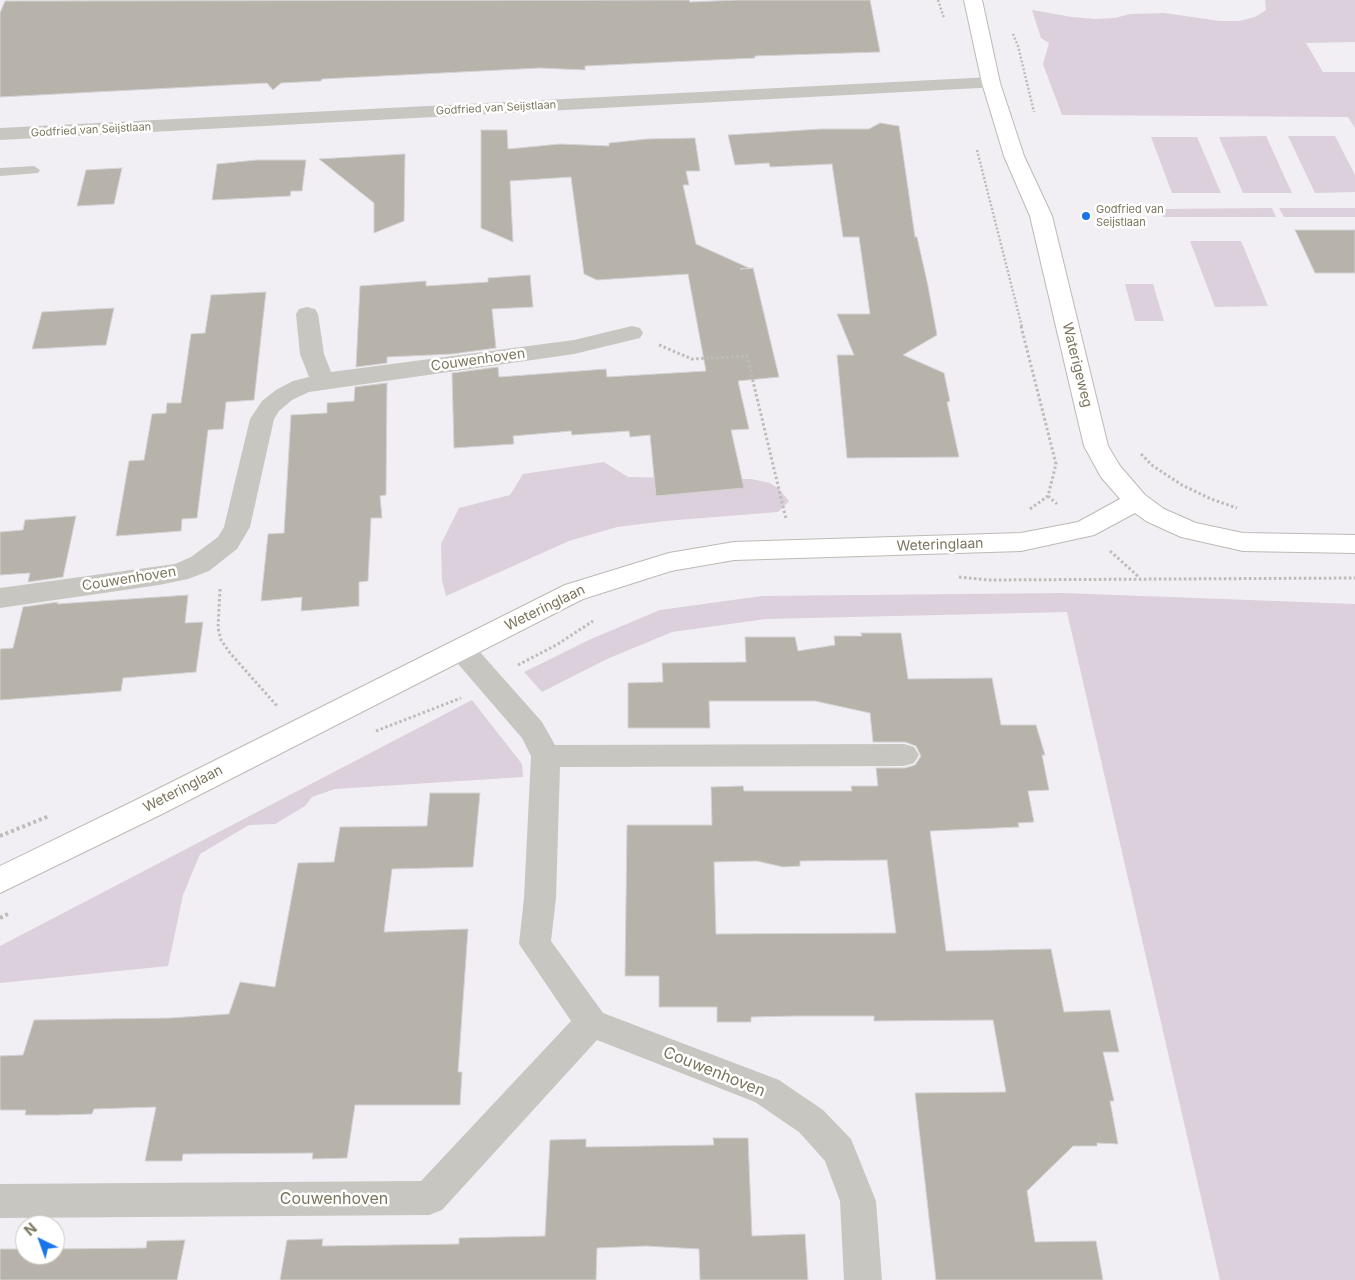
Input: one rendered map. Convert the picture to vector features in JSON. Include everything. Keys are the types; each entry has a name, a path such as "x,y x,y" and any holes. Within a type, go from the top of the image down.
{"street":[{"name":"Waterigeweg","path":"973,0 992,82 1014,156 1041,216 1096,446 1110,471 1136,501 1155,515 1190,531 1214,538 1243,542 1355,544"},
{"name":"Godfried van Seijstlaan","path":"0,134 992,82"},
{"path":"307,314 312,354 322,381"},
{"name":"Couwenhoven","path":"0,598 159,576 179,572 200,564 228,543 237,527 262,419 270,406 284,394 302,386 322,381 574,347 632,333"},
{"name":"Weteringlaan","path":"0,880 462,650 574,592 669,562 734,550 805,550 1021,542 1085,529 1136,501"},
{"path":"462,650 532,730 546,756 540,898 535,944 591,1023"},
{"path":"546,756 904,755"},
{"name":"Couwenhoven","path":"0,1201 430,1198 591,1023 766,1091 811,1121 839,1151 858,1201 863,1280"}],"lane":[{"path":"0,172 34,170"}],"path":[{"path":"938,0 944,18"},
{"path":"1010,27 1018,46 1036,119"},
{"path":"975,141 1056,464 1048,496"},
{"path":"632,333 692,359 747,356 787,524"},
{"path":"1140,454 1153,466 1182,485 1211,499 1241,509"},
{"path":"200,564 220,584 218,628 222,640 230,653 278,706"},
{"path":"953,576 988,580 1355,578"},
{"path":"489,680 558,644 595,619"}],"shaded area":[{"path":"1265,0 1355,0 1355,42 1306,43 1323,72 1355,72 1355,128 1348,117 1062,115 1043,64 1049,43 1041,38 1032,10 1095,19 1115,18 1130,14 1164,13 1220,21 1239,21 1255,17 1266,10"},
{"path":"1266,136 1292,193 1243,193 1219,137"},
{"path":"1288,136 1335,136 1355,175 1355,192 1315,193"},
{"path":"1151,137 1197,137 1221,193 1172,193"},
{"path":"1272,208 1276,217 1163,217 1161,209"},
{"path":"1279,208 1355,208 1355,217 1284,217"},
{"path":"1190,241 1241,241 1268,306 1215,307"},
{"path":"1125,284 1153,284 1164,321 1135,321"},
{"path":"604,462 628,477 751,479 770,483 779,489 789,501 778,512 665,521 617,527 569,541 446,596 442,580 441,544 459,508 510,495 523,474"},
{"path":"1063,593 1355,604 1355,1280 1220,1280 1067,612 766,619 672,632 607,659 542,692 524,672 591,639 660,610 762,596"},
{"path":"472,700 522,764 523,777 335,789 312,797 305,806 275,824 249,825 200,854 183,895 168,966 0,983 0,946"}],"building":[{"path":"689,0 690,2 870,0 880,52 755,56 755,58 585,66 585,70 540,68 322,79 321,81 281,83 273,90 267,83 0,97 0,13 5,1"},
{"path":"880,123 899,126 915,237 917,237 928,286 937,335 903,355 944,373 950,401 947,402 959,457 847,458 837,355 854,355 837,314 870,314 859,237 843,237 832,164 770,167 769,163 735,165 728,135 821,129 869,129"},
{"path":"481,130 507,130 508,149 560,144 609,146 609,143 647,139 695,138 700,171 686,171 689,185 683,185 696,244 749,268 740,269 753,268 779,377 738,381 749,429 731,430 744,488 656,496 650,435 630,437 629,431 572,435 571,431 513,436 514,444 454,448 452,373 498,367 499,377 606,369 607,377 706,371 688,274 597,280 584,274 571,177 510,181 513,242 481,228"},
{"path":"405,154 404,221 374,233 374,203 319,159"},
{"path":"257,160 306,160 302,191 291,191 290,196 212,200 217,164"},
{"path":"122,168 114,204 77,206 86,170"},
{"path":"1295,230 1355,230 1355,273 1315,273"},
{"path":"530,275 533,307 492,309 496,348 452,354 387,357 387,363 356,367 360,286 426,281 426,286 488,282 488,278"},
{"path":"266,292 254,400 226,402 223,429 208,430 197,518 182,519 181,531 116,536 129,461 144,460 152,414 166,413 167,403 181,403 191,334 205,333 211,295"},
{"path":"114,308 106,345 32,349 42,312"},
{"path":"387,383 386,495 380,496 382,518 371,518 368,581 359,582 359,606 301,611 302,597 261,601 268,534 284,533 291,415 327,413 327,403 354,401 355,387"},
{"path":"76,516 63,577 28,582 30,573 0,575 0,532 23,530 25,520"},
{"path":"188,595 185,623 203,622 196,672 123,678 121,691 0,700 0,649 13,648 23,607 58,602 57,604"},
{"path":"861,633 901,633 908,679 992,678 1001,725 1036,725 1045,755 1042,755 1049,790 1028,791 1034,822 1018,823 1019,827 930,831 946,951 1051,949 1064,1012 1110,1010 1119,1052 1103,1052 1114,1101 1110,1101 1118,1144 1097,1143 1097,1146 1073,1146 1027,1191 1035,1242 1096,1241 1103,1280 936,1280 915,1093 1006,1092 993,1020 874,1021 874,1016 795,1016 751,1017 751,1022 717,1022 717,1007 659,1007 659,976 625,976 627,825 712,825 711,787 743,786 744,791 852,791 851,786 878,786 876,768 905,768 915,765 921,756 916,746 905,742 873,742 870,713 815,701 709,701 710,728 628,728 628,683 663,682 662,663 746,662 745,637 795,637 798,651 835,645 834,636 862,636","holes":["887,860 896,933 716,934 714,862 757,861 783,867 800,866 800,861"]},
{"path":"430,793 480,793 473,867 392,869 384,932 468,929 458,1072 462,1072 460,1105 355,1105 347,1158 312,1159 313,1153 183,1154 182,1161 145,1161 156,1107 94,1109 92,1114 58,1115 25,1115 26,1110 0,1110 0,1056 23,1055 34,1020 171,1018 229,1014 240,982 275,987 298,863 334,862 340,827 427,826"},
{"path":"713,1138 748,1138 752,1236 805,1234 808,1280 700,1280 699,1249 646,1246 597,1248 596,1280 280,1280 287,1240 323,1239 322,1246 459,1244 459,1238 545,1236 550,1140 586,1139 586,1147 714,1145"},
{"path":"185,1240 177,1280 0,1280 0,1249 15,1249 15,1265 65,1265 65,1249 146,1248 147,1241"}],"place":[{"name":"Godfried van Seijstlaan","path":"1086,216"}]}
